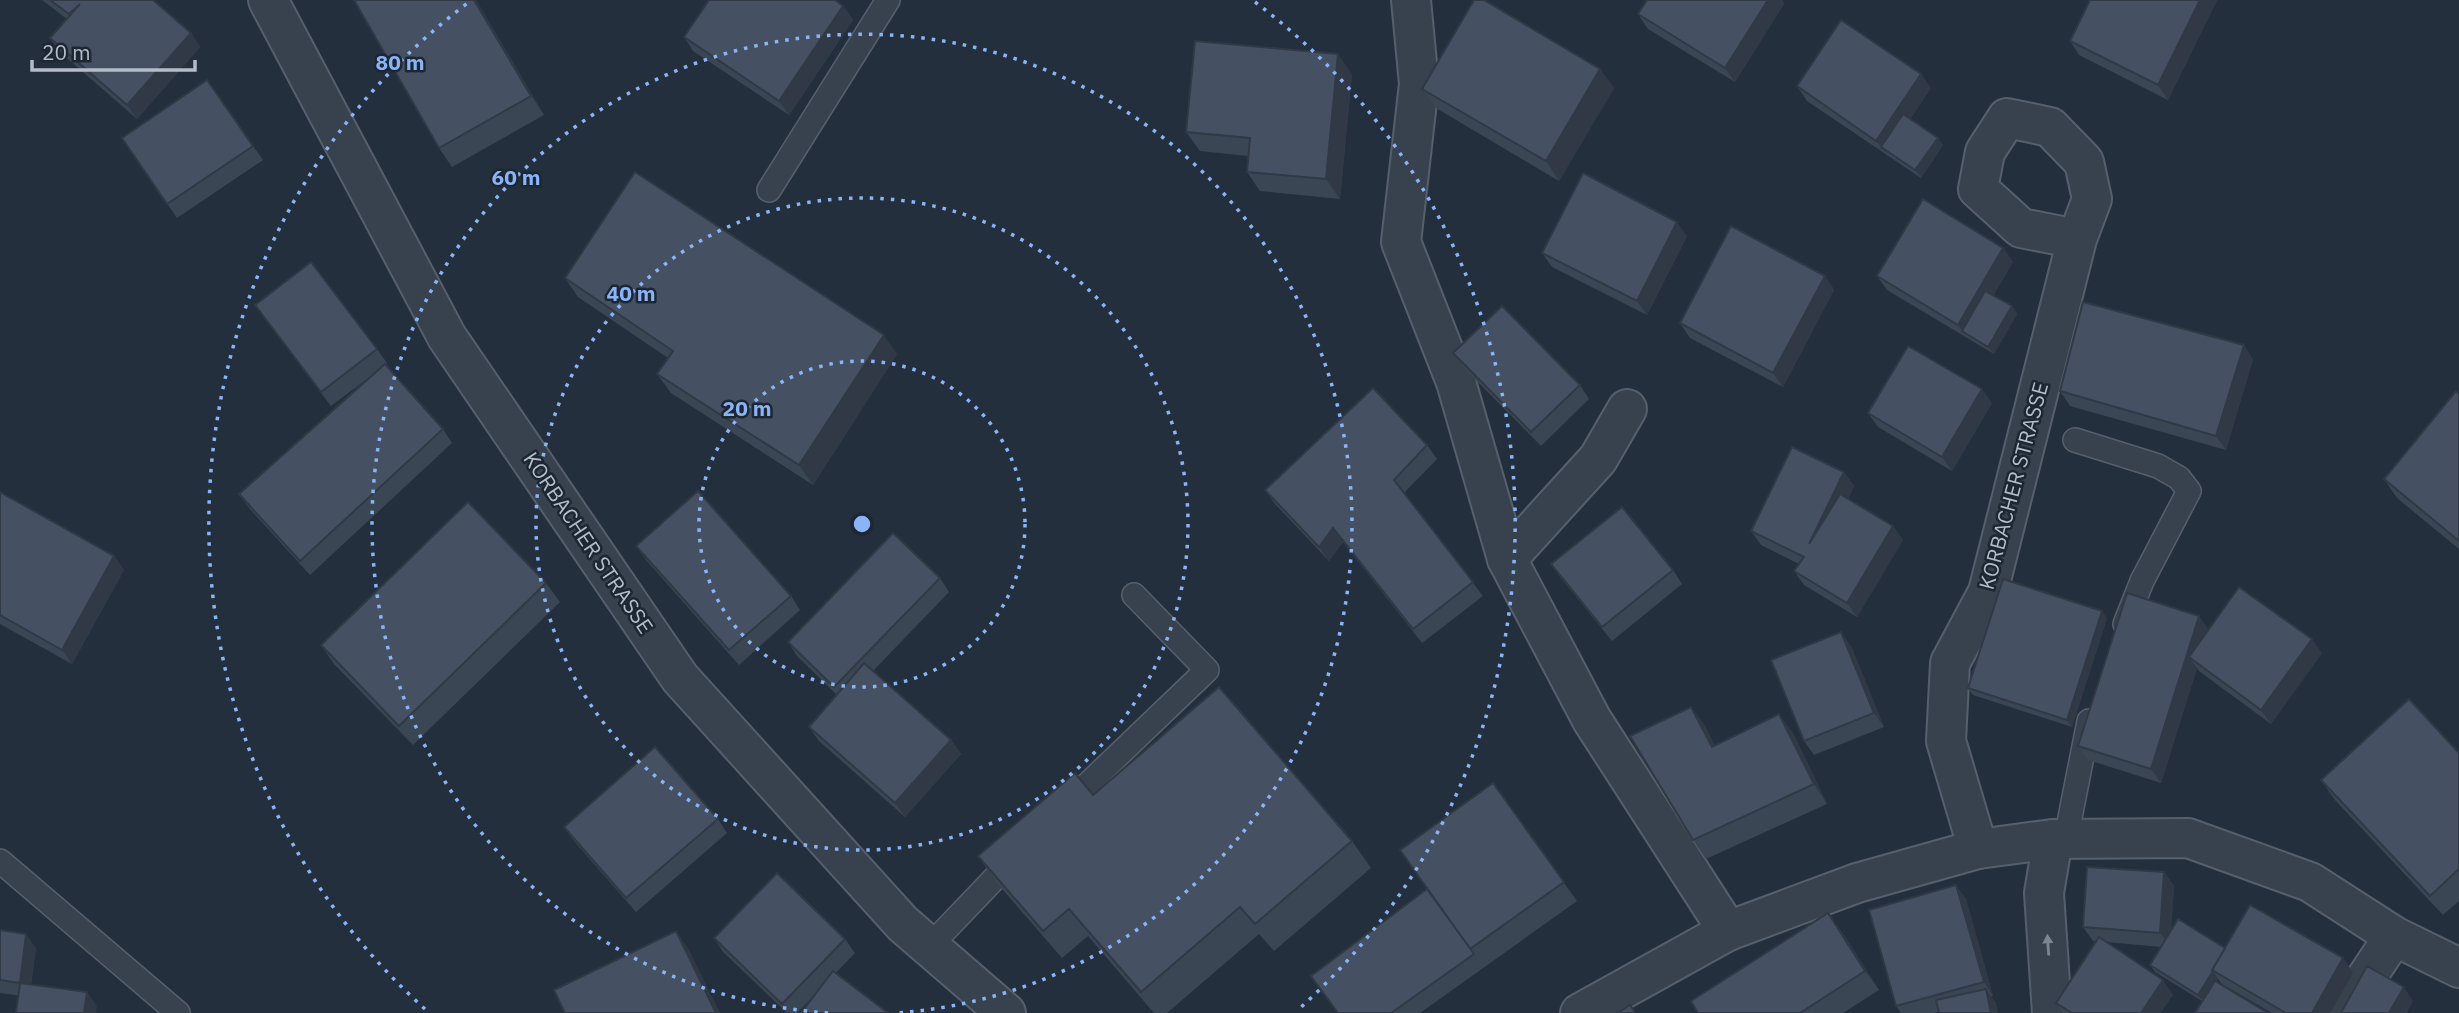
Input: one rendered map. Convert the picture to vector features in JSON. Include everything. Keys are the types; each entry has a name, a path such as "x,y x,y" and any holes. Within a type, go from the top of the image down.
{"street":[{"name":"KORBACHER STRASSE","path":"268,0 447,337 680,678 903,924 1006,1013"},
{"path":"1410,0 1419,84 1401,242 1456,382 1507,559 1592,720 1728,930"},
{"name":"KORBACHER STRASSE","path":"1978,849 1946,741 1950,663 1988,592 2077,239"},
{"path":"1507,559 1598,459 1627,409"},
{"path":"1580,1013 1728,930 1857,883 1978,849 2059,839 2188,838 2310,882 2394,936 2459,968"},
{"path":"2052,1013 2044,892 2059,839"},
{"path":"2343,1013 2394,936"}],"lane":[{"path":"768,190 888,0"},
{"path":"2075,440 2158,466 2179,478 2189,491 2141,581 2117,646"},
{"path":"1049,822 1207,670 1134,595"},
{"path":"2059,839 2088,724 2098,698"},
{"path":"929,947 1031,842"},
{"path":"0,861 178,1013"}],"building":[{"path":"50,0 153,0 191,33 127,105 50,38 80,4 69,14"},
{"path":"354,0 474,0 531,96 439,148"},
{"path":"709,0 835,0 843,6 779,101 684,37"},
{"path":"1474,0 1484,0 1600,69 1546,161 1422,89"},
{"path":"1647,0 1768,0 1725,68 1638,14"},
{"path":"2090,0 2200,0 2158,85 2070,41"},
{"path":"1841,20 1921,74 1876,141 1797,86"},
{"path":"1195,41 1338,54 1326,179 1247,172 1250,138 1186,132"},
{"path":"207,80 253,146 167,204 122,138"},
{"path":"1903,114 1938,138 1915,170 1881,147"},
{"path":"635,172 884,335 799,465 657,374 673,351 565,278"},
{"path":"1583,173 1677,222 1637,301 1542,253"},
{"path":"1923,199 2003,248 1958,325 1877,276"},
{"path":"1731,226 1825,276 1773,373 1680,323"},
{"path":"311,262 377,349 321,392 255,305"},
{"path":"1985,291 2012,306 1988,347 1962,331"},
{"path":"2083,302 2244,345 2216,436 2060,391"},
{"path":"1502,306 1580,385 1531,432 1453,353"},
{"path":"1908,346 1982,389 1942,457 1868,413"},
{"path":"385,364 443,429 300,561 239,494"},
{"path":"1373,388 1427,445 1394,480 1473,582 1413,629 1333,528 1319,547 1265,490"},
{"path":"2456,391 2459,394 2459,541 2384,479"},
{"path":"1792,447 1844,472 1809,544 1840,494 1893,526 1847,603 1794,571 1804,557 1751,531"},
{"path":"698,491 791,596 729,650 636,546"},
{"path":"0,492 114,556 62,650 0,615"},
{"path":"468,502 546,583 399,726 321,645"},
{"path":"1622,507 1673,570 1602,627 1551,564"},
{"path":"893,533 940,578 834,687 788,642"},
{"path":"2003,579 2102,611 2067,720 1968,688"},
{"path":"2239,587 2312,639 2261,710 2189,657"},
{"path":"2127,593 2199,616 2151,769 2078,746"},
{"path":"1841,632 1874,713 1804,741 1771,660"},
{"path":"864,663 951,740 895,803 809,727"},
{"path":"1219,687 1352,841 1255,924 1240,907 1141,992 1069,909 1043,931 978,856 1075,773 1093,795"},
{"path":"2409,699 2459,753 2459,869 2430,896 2321,780"},
{"path":"1691,707 1712,747 1779,714 1814,784 1693,840 1630,736"},
{"path":"655,747 718,819 626,898 564,827"},
{"path":"1493,783 1564,882 1470,949 1400,850"},
{"path":"2087,867 2164,872 2160,933 2083,927"},
{"path":"777,873 845,939 782,1004 714,938"},
{"path":"1956,885 1984,982 1896,1006 1869,910"},
{"path":"1427,889 1474,954 1391,1013 1338,1013 1311,976"},
{"path":"2250,905 2343,958 2312,1013 2286,1013 2212,970"},
{"path":"1828,913 1865,971 1800,1013 1698,1013 1691,1001"},
{"path":"2178,919 2225,948 2198,995 2150,965"},
{"path":"0,930 26,934 20,983 0,980"},
{"path":"676,931 716,1013 565,1013 554,990"},
{"path":"2099,937 2163,980 2141,1013 2072,1013 2056,1003"},
{"path":"2367,966 2404,987 2389,1013 2341,1013"},
{"path":"833,971 888,1013 801,1013"},
{"path":"2215,981 2268,1013 2195,1013"},
{"path":"20,983 87,992 84,1013 16,1013"},
{"path":"1986,989 1991,1013 1939,1013 1936,1000"},
{"path":"1630,1005 1635,1013 1618,1013"}]}
